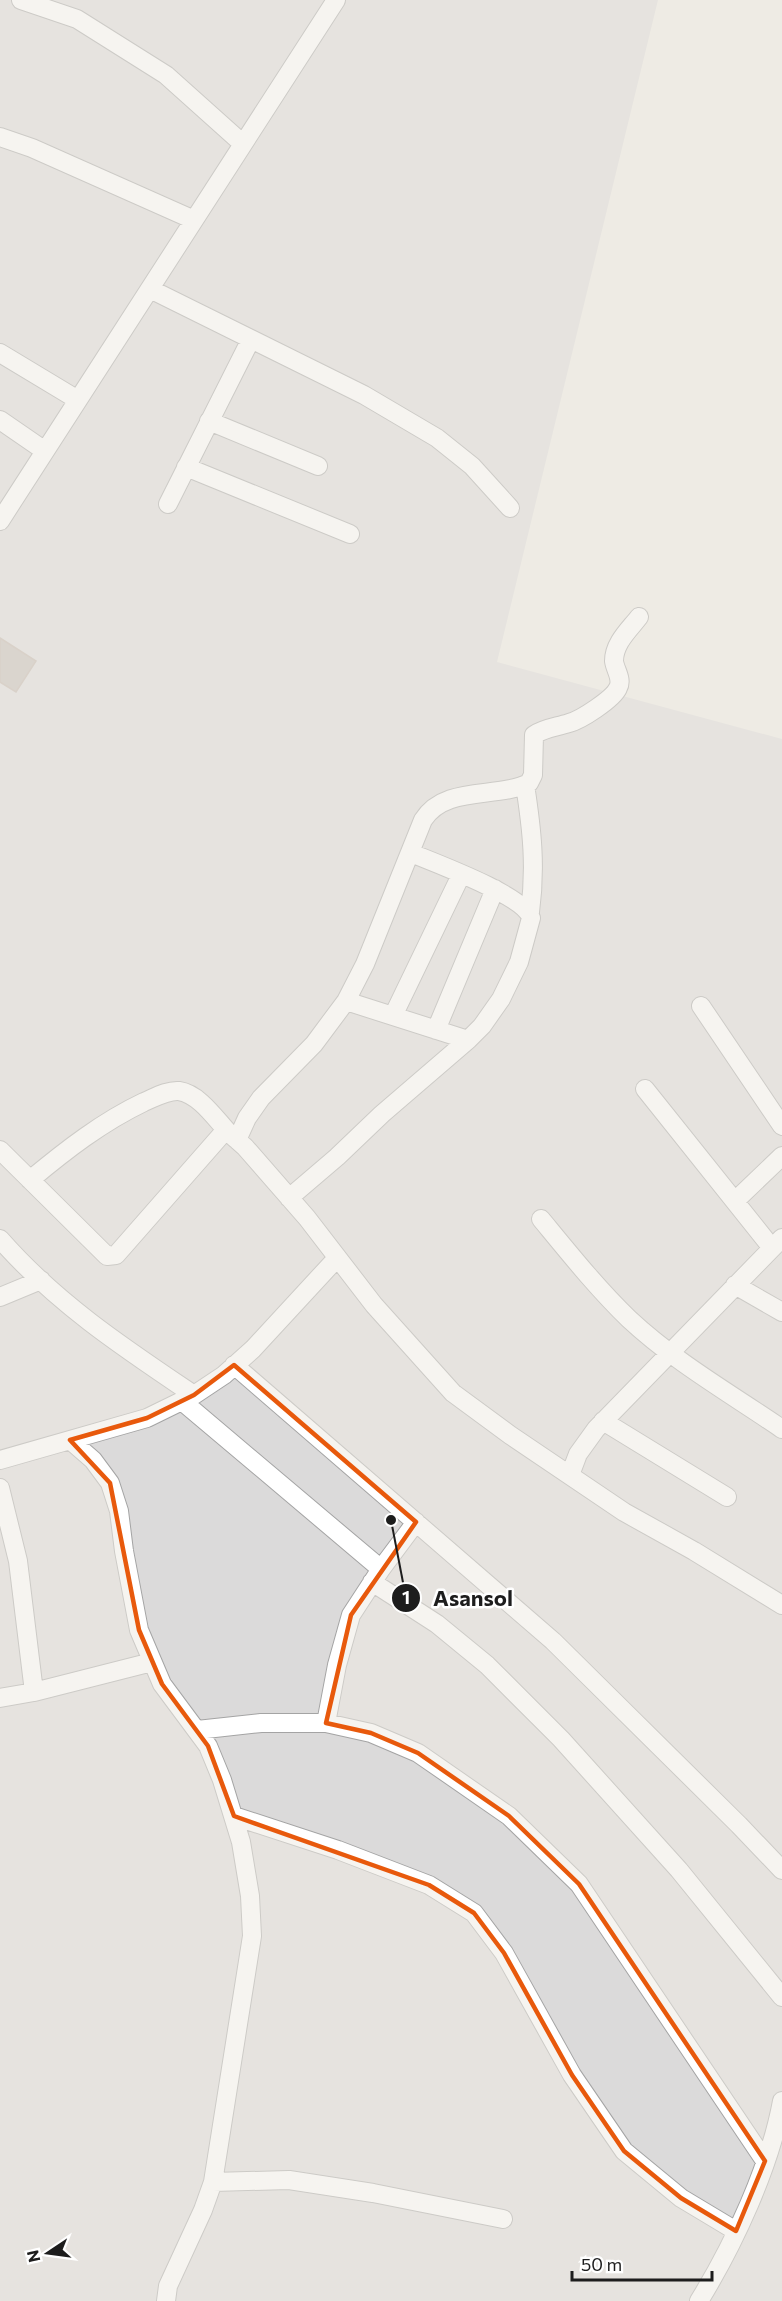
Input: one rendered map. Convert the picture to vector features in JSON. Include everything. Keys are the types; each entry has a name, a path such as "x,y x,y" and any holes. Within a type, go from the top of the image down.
{"street":[{"path":"21,0 77,19 166,75 243,144"},
{"path":"0,521 243,144 330,2"},
{"path":"0,137 32,148 194,220"},
{"path":"150,289 364,396 437,438 472,466 510,508"},
{"path":"168,504 251,339"},
{"path":"0,353 78,400"},
{"path":"0,420 45,451"},
{"path":"210,421 318,466"},
{"path":"186,467 350,534"},
{"path":"232,1136 261,1098 314,1044 346,1001 365,964 423,820 435,806 451,800 529,783 533,775 534,735 542,730 573,722 591,711 619,687 620,681 614,660 616,650 624,635 639,617"},
{"path":"289,1198 337,1157 399,1098 468,1040 482,1026 501,999 519,962 530,926 534,843 525,785"},
{"path":"411,853 495,890 515,900 530,912"},
{"path":"393,1016 460,875"},
{"path":"436,1030 495,890"},
{"path":"346,1001 468,1040"},
{"path":"701,1006 782,1126"},
{"path":"570,1475 578,1455 603,1421 777,1243 735,1201 645,1089"},
{"path":"30,1180 104,1122 160,1095 178,1091 195,1098 289,1198 413,1350 453,1393 510,1435 624,1512 713,1562 782,1605"},
{"path":"0,1150 107,1256 111,1257 116,1255 223,1133 232,1136"},
{"path":"735,1201 782,1156"},
{"path":"541,1219 597,1286 630,1320 670,1352 782,1430"},
{"path":"0,1239 15,1257 92,1326 188,1398 376,1576 487,1665 561,1739 679,1870 782,1997"},
{"path":"0,1460 147,1418 188,1398 224,1375 253,1349 337,1258"},
{"path":"0,1297 41,1280"},
{"path":"735,1285 782,1312"},
{"path":"234,1365 553,1641 740,1825 782,1870"},
{"path":"603,1421 727,1497"},
{"path":"70,1440 93,1460 110,1483 119,1511 139,1630 162,1684 207,1746 234,1816 250,1896 252,1936 213,2182 168,2286 166,2301"},
{"path":"0,1488 18,1561 34,1692"},
{"path":"326,1723 337,1665 351,1616 376,1576 416,1522"},
{"path":"0,1698 34,1692 152,1662"},
{"path":"197,1730 261,1723 326,1723 371,1733 418,1753 508,1815 579,1884 765,2160"},
{"path":"234,1816 338,1850 429,1885 474,1913 504,1953 572,2075 624,2151 681,2198 736,2231"},
{"path":"699,2301 751,2200 778,2127 782,2101"},
{"path":"213,2182 251,2179 289,2180 373,2193 502,2219"}],"highlighted area":[{"path":"234,1365 416,1522 351,1615 326,1723 371,1733 418,1753 509,1816 579,1884 765,2161 736,2231 681,2198 624,2151 572,2075 504,1953 474,1913 429,1885 234,1816 208,1746 162,1684 139,1630 110,1483 70,1440 147,1418 194,1395"}],"shaded area":[{"path":"0,0 658,0 497,662 782,739 782,2301 0,2301"}],"building":[{"path":"0,638 36,661 16,692 0,682"}],"place":[{"name":"Asansol","path":"391,1520"}]}
